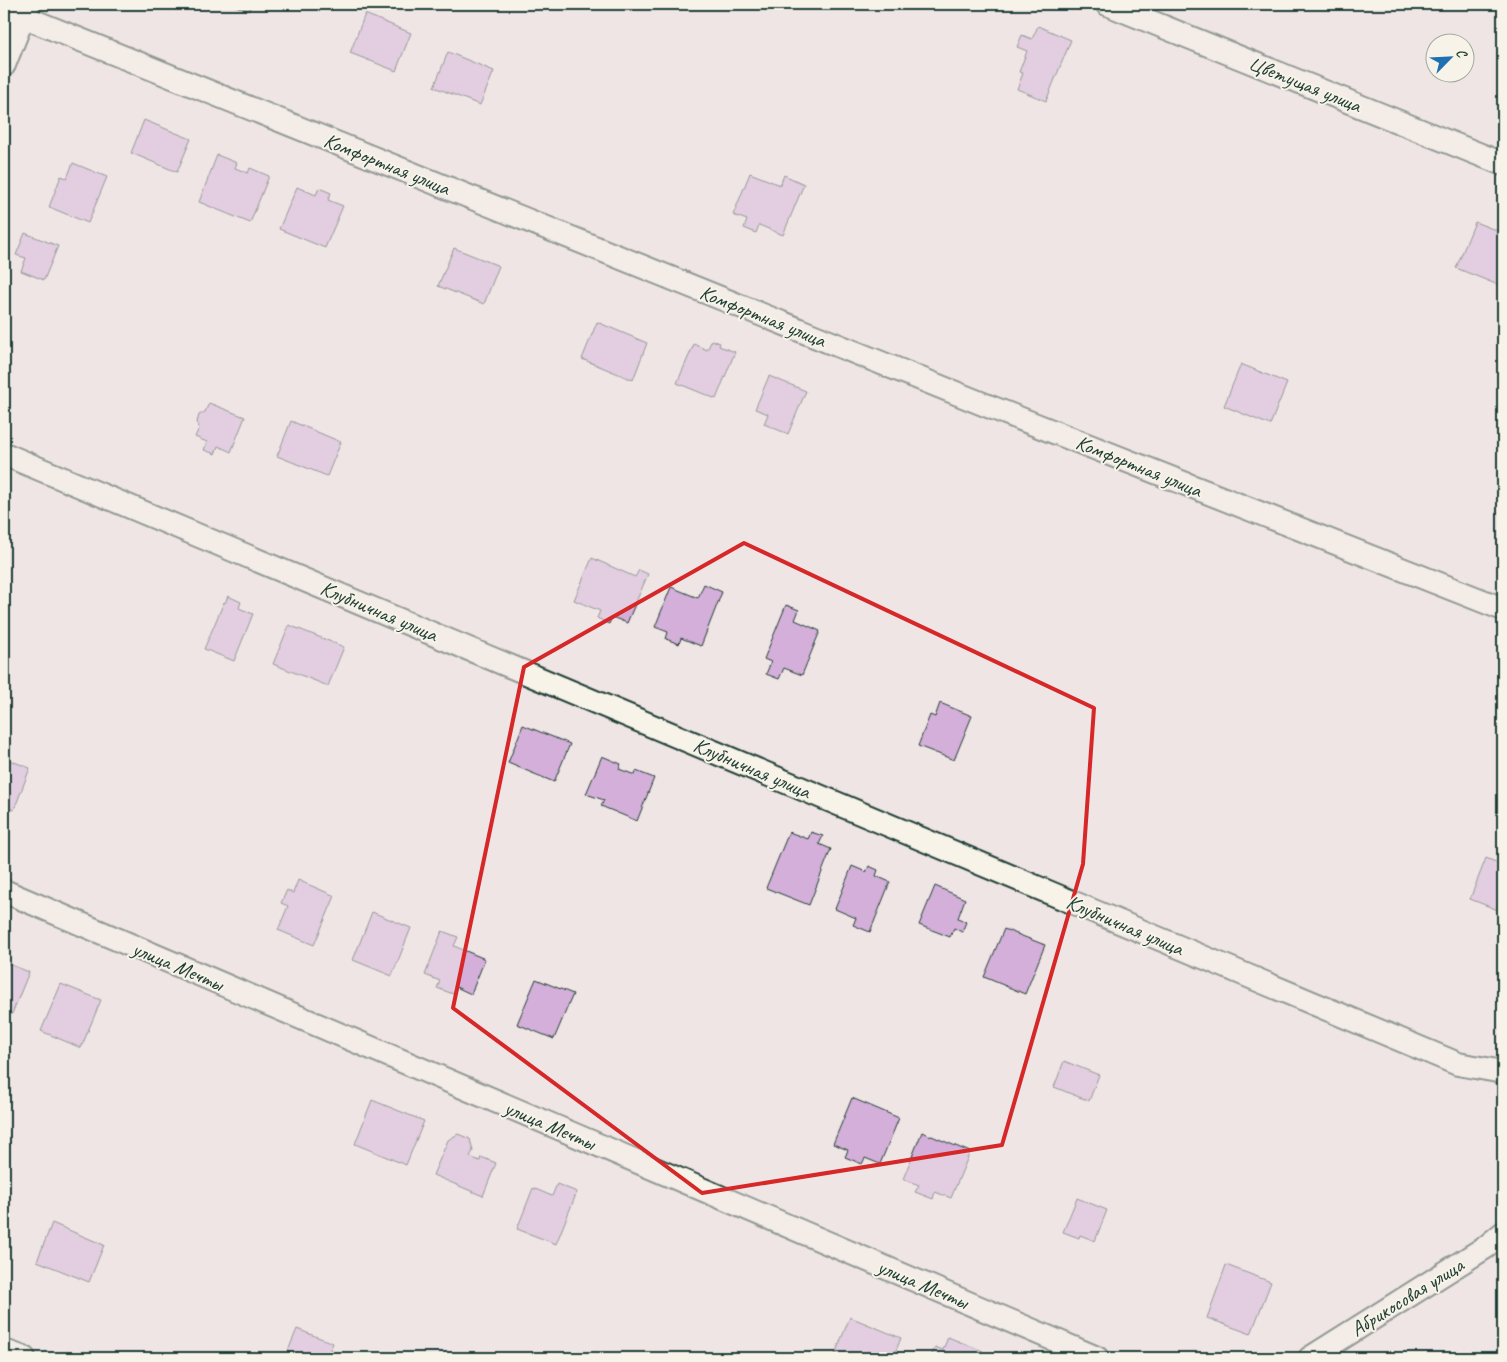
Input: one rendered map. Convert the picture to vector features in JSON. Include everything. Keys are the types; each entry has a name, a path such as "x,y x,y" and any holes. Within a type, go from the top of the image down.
{"street":[{"name":"Цветущая улица","path":"1107,4 1503,164"},
{"path":"4,65 19,10"},
{"name":"Комфортная улица","path":"19,10 969,399 1503,609"},
{"name":"Клубничная улица","path":"4,454 1458,1064 1503,1072"},
{"name":"улица Мечты","path":"4,892 1097,1358"},
{"name":"Абрикосовая улица","path":"1310,1358 1486,1247 1503,1234"},
{"path":"4,1351 24,1358"}],"highlighted area":[{"path":"744,543 1094,708 1083,864 1002,1145 702,1193 453,1008 524,667"}],"building":[{"path":"230,4 252,4 249,11"},
{"path":"365,14 411,33 396,71 350,53"},
{"path":"1038,26 1071,40 1046,101 1017,89 1023,73 1019,72 1027,51 1017,47 1022,35 1032,39"},
{"path":"448,52 494,71 480,105 434,87"},
{"path":"144,120 191,139 177,172 131,153"},
{"path":"217,155 237,163 235,168 248,173 250,168 269,176 250,223 199,202"},
{"path":"73,163 107,177 88,223 49,207 61,176 67,178"},
{"path":"750,173 780,185 784,175 804,184 783,235 759,225 756,233 744,228 747,220 733,215"},
{"path":"297,187 316,195 319,188 331,193 328,200 343,206 325,248 279,229"},
{"path":"1475,222 1503,233 1503,287 1456,268"},
{"path":"25,233 58,246 44,280 21,271 26,258 16,255"},
{"path":"454,248 499,266 484,304 438,286"},
{"path":"597,322 647,343 633,380 582,359"},
{"path":"712,340 720,343 719,346 735,352 716,399 677,383 694,344 707,350"},
{"path":"1241,364 1287,383 1270,425 1224,406"},
{"path":"769,376 806,391 788,434 764,424 768,414 755,409"},
{"path":"209,403 245,417 231,452 218,446 215,454 204,450 207,442 195,437 199,428 197,422 199,415 205,412"},
{"path":"291,421 341,442 327,476 277,456"},
{"path":"592,558 635,577 639,570 648,574 627,623 612,617 609,624 597,618 600,611 574,600"},
{"path":"704,584 722,592 701,646 681,638 679,644 666,639 668,632 655,627 671,587 698,598"},
{"path":"228,596 241,602 239,608 253,614 234,661 204,649"},
{"path":"786,605 799,610 795,620 820,631 802,675 784,668 779,679 766,674 771,662 764,659"},
{"path":"289,625 344,647 328,686 273,664"},
{"path":"940,703 972,716 954,760 918,746 930,715 935,717"},
{"path":"523,725 570,744 554,782 508,763"},
{"path":"602,756 621,764 619,769 635,775 636,771 654,778 637,821 601,806 604,800 586,794"},
{"path":"4,758 30,768 14,810 4,806"},
{"path":"789,832 808,839 811,832 823,836 819,844 831,849 809,905 766,888"},
{"path":"1486,858 1503,865 1503,912 1470,899"},
{"path":"852,866 866,872 869,866 878,870 876,876 890,882 870,932 853,925 856,918 835,909"},
{"path":"298,880 335,896 314,945 278,930 288,906 281,903 287,890 293,893"},
{"path":"935,886 965,899 958,918 966,922 962,932 954,928 950,937 919,925"},
{"path":"372,912 411,928 392,976 353,960"},
{"path":"1004,929 1045,945 1025,994 984,977"},
{"path":"442,931 458,937 454,946 485,959 471,994 456,987 453,994 437,988 440,981 425,975"},
{"path":"4,962 29,972 12,1014 4,1011"},
{"path":"536,979 573,994 554,1039 517,1024"},
{"path":"61,984 101,1000 81,1048 41,1031"},
{"path":"1064,1061 1099,1075 1089,1101 1054,1087"},
{"path":"852,1098 899,1118 880,1164 865,1158 862,1164 845,1157 848,1150 833,1144"},
{"path":"372,1100 424,1121 406,1165 355,1144"},
{"path":"922,1132 970,1152 951,1198 935,1192 933,1199 915,1192 919,1185 903,1179"},
{"path":"458,1134 470,1139 473,1151 470,1157 480,1161 481,1157 496,1163 483,1196 433,1175 448,1140"},
{"path":"557,1184 577,1192 556,1244 517,1229 533,1188 552,1196"},
{"path":"1077,1198 1107,1210 1095,1241 1080,1235 1079,1238 1063,1232"},
{"path":"52,1223 104,1245 89,1282 37,1261"},
{"path":"1226,1265 1271,1282 1251,1334 1207,1318"},
{"path":"850,1317 901,1338 893,1358 845,1358 835,1354"},
{"path":"297,1329 333,1343 327,1358 285,1358"},
{"path":"948,1337 983,1351 980,1358 930,1358 935,1347 943,1350"}]}
